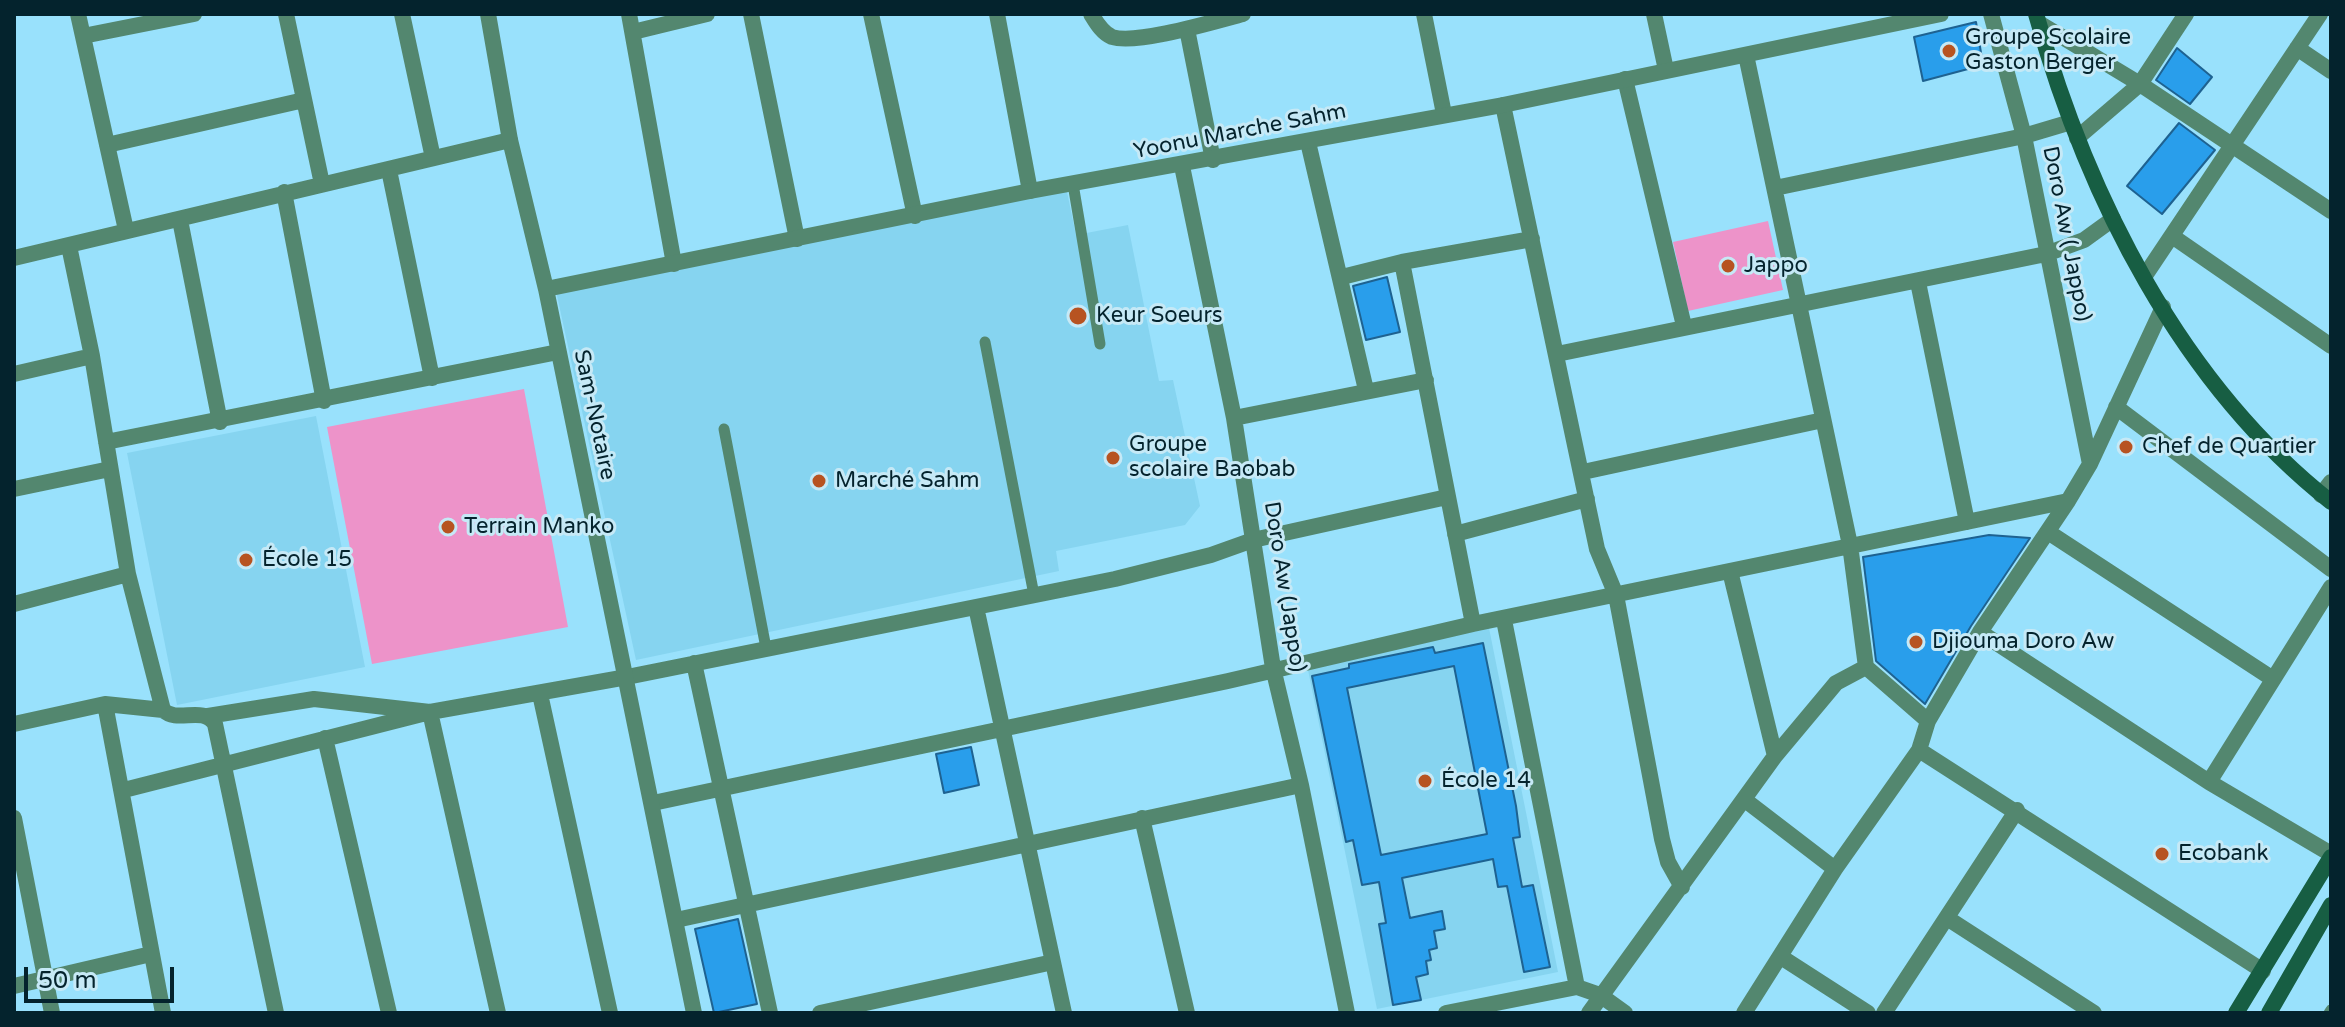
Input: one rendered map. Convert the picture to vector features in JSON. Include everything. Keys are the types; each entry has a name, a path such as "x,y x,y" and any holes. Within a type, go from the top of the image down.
{"main road":[{"path":"2038,19 2074,130 2113,219 2144,277 2233,405 2328,493"},
{"path":"2236,1013 2331,855"},
{"path":"2269,1013 2331,905"}],"street":[{"path":"78,14 126,230"},
{"path":"83,36 194,14"},
{"path":"286,14 322,184"},
{"path":"402,14 433,158"},
{"name":"Sam-Notaire","path":"488,14 510,140 546,289 694,1013"},
{"path":"629,14 674,264"},
{"path":"633,32 707,14"},
{"path":"751,14 797,239"},
{"path":"871,14 915,216"},
{"path":"997,14 1030,191"},
{"path":"1091,14 1112,37 1187,29 1243,14"},
{"path":"1424,14 1444,114"},
{"path":"1654,14 1666,70"},
{"name":"Yoonu Marche Sahm","path":"546,289 1030,191 1182,166 1503,105 1941,14"},
{"name":"Doro Aw ( Jappo)","path":"1991,14 2024,136 2090,464"},
{"path":"1775,188 2024,136 2074,130 2140,84 2186,14"},
{"path":"2144,277 2320,14"},
{"path":"2038,19 2331,211"},
{"path":"1187,29 1213,160"},
{"path":"2297,48 2331,71"},
{"path":"1746,55 1850,545 1866,667 1928,721"},
{"path":"1625,79 1684,326"},
{"path":"107,145 304,100"},
{"path":"1503,105 1597,549 1616,595 1662,839 1668,862 1682,887"},
{"path":"15,254 69,246 510,140"},
{"path":"1308,142 1366,390"},
{"name":"Doro Aw (Jappo)","path":"1182,166 1234,418 1273,668 1301,785 1347,1013"},
{"path":"389,170 432,378"},
{"path":"284,192 324,401"},
{"path":"1557,354 2046,254 2084,240 2113,219"},
{"path":"180,220 220,422"},
{"path":"2172,236 2331,346"},
{"path":"1342,277 1402,262 1532,239"},
{"path":"69,246 92,356 128,574 163,710"},
{"path":"1402,262 1473,624"},
{"path":"1918,282 1967,522"},
{"path":"1744,1013 1835,869 1919,750 1928,721 1980,632 2090,464 2163,307"},
{"path":"106,442 220,422 558,352"},
{"path":"14,374 92,356"},
{"path":"1234,418 1426,380"},
{"path":"2116,407 2331,569"},
{"path":"1583,472 1823,420"},
{"path":"14,489 110,469"},
{"path":"124,790 430,712 540,694 1034,595 1211,555 1253,540 1447,497"},
{"path":"1455,534 1587,499"},
{"path":"653,803 1001,726 1228,681 1273,668 1473,624 2068,501"},
{"path":"2048,532 2273,679"},
{"path":"1730,571 1775,756"},
{"path":"14,604 128,574"},
{"path":"2209,782 2331,587"},
{"path":"976,607 1064,1013"},
{"path":"1504,620 1577,987"},
{"path":"1980,632 2209,782 2331,855"},
{"path":"694,663 770,1013"},
{"path":"1589,1013 1775,756 1836,683 1866,667"},
{"path":"540,694 610,1013"},
{"path":"14,724 105,704 163,710 171,716 208,716 314,699 430,712"},
{"path":"105,704 124,790 163,1013"},
{"path":"430,712 498,1013"},
{"path":"208,716 215,724 276,1013"},
{"path":"325,738 389,1013"},
{"path":"1919,750 2017,810 2263,971"},
{"path":"676,920 1301,785"},
{"path":"1745,800 1835,869"},
{"path":"1884,1013 2017,810"},
{"path":"14,818 52,1013"},
{"path":"1142,818 1187,1013"},
{"path":"1947,918 2094,1013"},
{"path":"14,986 151,954"},
{"path":"1781,957 1868,1013"},
{"path":"820,1013 1053,962"},
{"path":"1446,1013 1577,987 1600,995 1625,1013"}],"lane":[{"path":"1073,184 1100,344"},
{"path":"985,342 1034,595"},
{"path":"724,429 766,648"}],"shaded area":[{"name":"Marché Sahm","path":"1066,187 1076,235 1128,225 1159,381 1173,380 1200,506 1185,525 1056,551 1059,571 636,660 556,291"},
{"name":"Jappo","path":"1768,221 1783,290 1688,311 1673,242"},
{"name":"Terrain Manko","path":"524,389 568,627 372,664 327,427"},
{"name":"École 15","path":"316,416 365,667 177,705 127,453"},
{"name":"École 14","path":"1489,628 1558,972 1377,1009 1307,665"}],"building":[{"name":"Groupe Scolaire Gaston Berger","path":"1976,22 1983,65 1923,81 1914,37"},
{"path":"2177,48 2212,77 2190,104 2156,80"},
{"path":"2179,123 2215,150 2162,214 2127,186"},
{"path":"1387,277 1400,332 1366,340 1353,286"},
{"name":"Djiouma Doro Aw","path":"1989,535 2030,538 1971,626 1925,704 1876,661 1863,557"},
{"path":"1483,643 1516,806 1520,837 1513,838 1522,887 1533,885 1550,967 1524,972 1507,886 1498,887 1493,859 1402,878 1410,918 1442,911 1445,929 1434,931 1437,948 1429,950 1431,960 1426,961 1428,974 1416,977 1421,1000 1393,1005 1379,924 1386,923 1379,882 1362,885 1353,840 1346,842 1312,676 1349,668 1349,664 1433,647 1435,653","holes":["1454,666 1487,834 1381,855 1347,688"]},
{"path":"971,747 979,785 944,793 936,754"},
{"path":"738,919 757,1004 714,1013 695,929"}],"place":[{"name":"Groupe Scolaire Gaston Berger","path":"1949,51"},
{"name":"Jappo","path":"1728,266"},
{"name":"Keur Soeurs","path":"1078,316"},
{"name":"Chef de Quartier","path":"2126,447"},
{"name":"Groupe scolaire Baobab","path":"1113,458"},
{"name":"Marché Sahm","path":"819,481"},
{"name":"Terrain Manko","path":"448,527"},
{"name":"École 15","path":"246,560"},
{"name":"Djiouma Doro Aw","path":"1916,642"},
{"name":"École 14","path":"1425,781"},
{"name":"Ecobank","path":"2162,854"}]}
